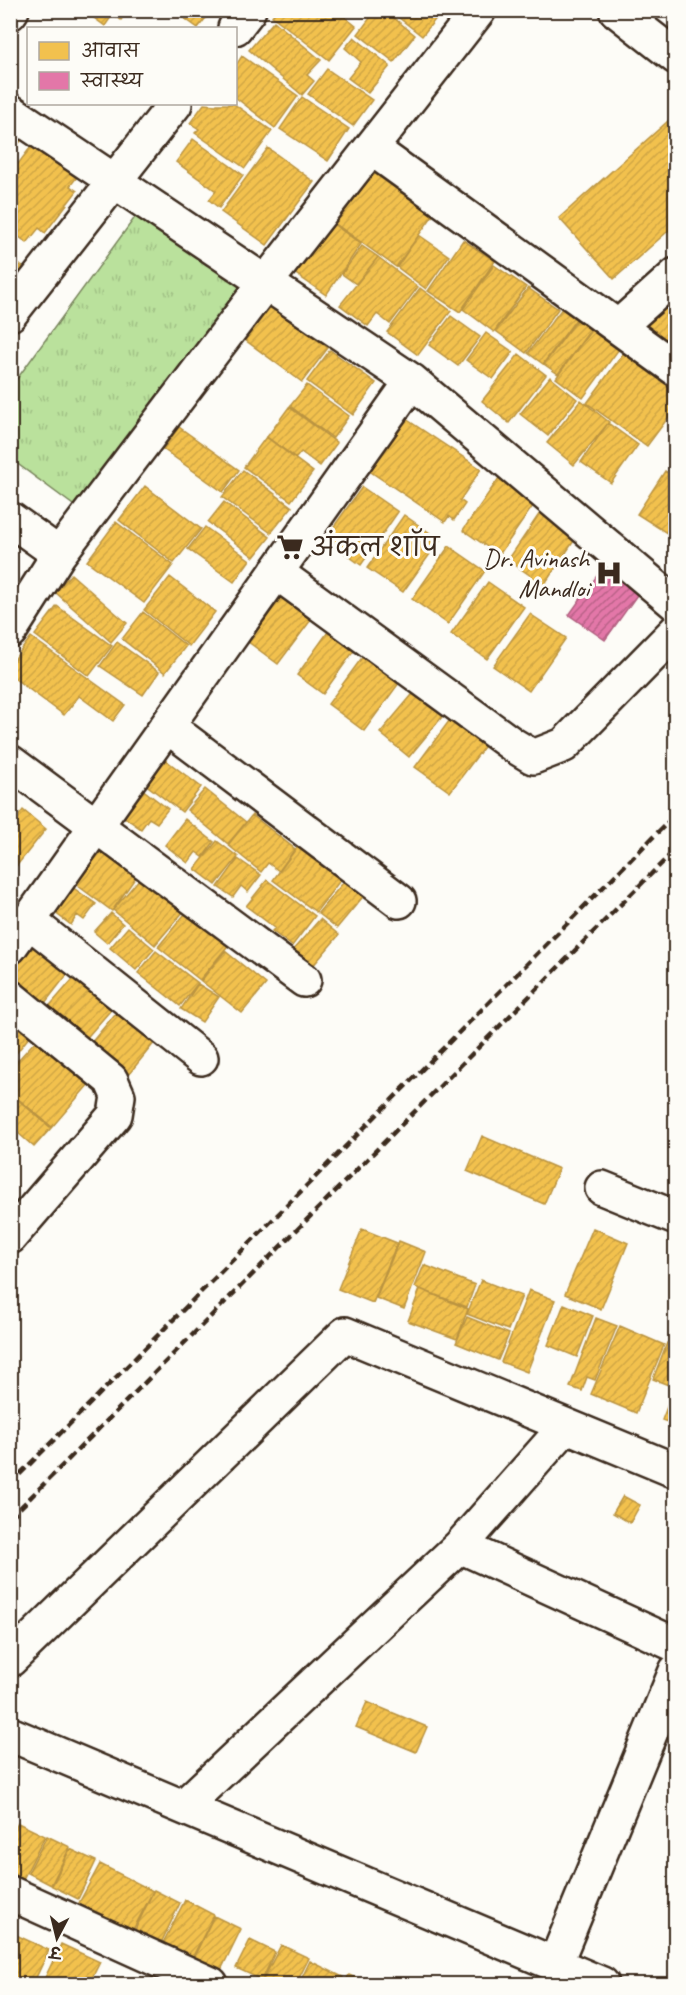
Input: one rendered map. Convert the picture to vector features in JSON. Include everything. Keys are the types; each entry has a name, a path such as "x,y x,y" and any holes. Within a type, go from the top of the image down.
{"street":[{"path":"236,27 249,10"},
{"path":"10,631 59,554 266,282 479,10"},
{"path":"616,10 675,57"},
{"path":"10,314 175,105"},
{"path":"10,111 116,180 412,381 675,604"},
{"path":"371,148 675,369"},
{"path":"618,327 675,275"},
{"path":"201,1058 20,934 412,381"},
{"path":"10,519 59,554"},
{"path":"276,572 513,746 533,758 564,745 675,631"},
{"path":"167,726 399,901"},
{"path":"10,762 304,980"},
{"path":"10,997 111,1080 118,1096 115,1115 10,1236"},
{"path":"602,1188 675,1218"},
{"path":"10,1660 345,1334 675,1471"},
{"path":"183,1807 460,1546 566,1425"},
{"path":"460,1546 675,1645"},
{"path":"555,1964 675,1671"},
{"path":"10,1734 602,1984"},
{"path":"10,1893 211,1984"}],"green space":[{"path":"152,194 261,273 84,513 11,459 11,387"}],"building: आवास":[{"path":"83,10 128,10 121,20 113,14 105,26"},
{"path":"173,10 212,10 197,27"},
{"path":"277,10 336,10 356,26 329,60 272,16"},
{"path":"376,10 384,10 415,35 394,62 358,34"},
{"path":"389,10 442,10 442,11 422,36"},
{"path":"274,21 321,60 307,75 314,81 302,95 249,50"},
{"path":"354,37 390,66 368,93 348,78 361,62 345,48"},
{"path":"242,56 298,96 275,128 237,99 237,64"},
{"path":"327,69 372,100 353,126 308,94"},
{"path":"302,97 349,129 328,161 280,129"},
{"path":"203,105 235,105 272,131 245,168 195,133 199,129 190,123"},
{"path":"676,114 676,224 614,279 559,218"},
{"path":"10,129 23,138 10,155"},
{"path":"193,139 243,175 219,208 209,200 216,191 176,162"},
{"path":"33,144 77,177 70,186 77,191 45,233 39,228 27,243 10,230 10,158 18,164"},
{"path":"268,148 314,182 267,245 221,212"},
{"path":"371,164 436,211 396,267 330,220"},
{"path":"326,219 361,244 326,295 290,270"},
{"path":"419,235 449,256 426,289 397,267"},
{"path":"463,240 495,261 460,312 428,291"},
{"path":"362,246 378,257 356,284 342,274"},
{"path":"378,257 418,287 390,324 377,314 368,326 340,305"},
{"path":"10,258 34,275 10,309"},
{"path":"494,265 526,287 494,332 463,309"},
{"path":"420,288 451,311 418,355 387,332"},
{"path":"528,288 558,309 526,353 496,331"},
{"path":"661,296 676,308 676,351 640,321"},
{"path":"271,306 328,348 302,382 245,340"},
{"path":"563,307 577,318 543,364 528,353"},
{"path":"451,316 480,337 458,366 429,345"},
{"path":"578,319 591,329 558,374 544,364"},
{"path":"592,329 619,349 583,398 556,378"},
{"path":"486,333 513,352 493,379 466,360"},
{"path":"330,350 376,383 353,415 307,381"},
{"path":"625,351 676,388 676,407 647,446 587,403"},
{"path":"519,354 546,375 509,423 482,401"},
{"path":"550,377 577,399 548,436 520,414"},
{"path":"307,385 349,416 333,438 290,406"},
{"path":"581,400 609,422 574,465 547,443"},
{"path":"289,407 337,443 320,466 301,452 296,458 267,437"},
{"path":"403,417 481,469 460,500 465,504 454,520 449,516 445,522 368,470"},
{"path":"608,423 638,445 611,483 581,462"},
{"path":"179,427 239,470 223,492 163,449"},
{"path":"266,437 313,472 291,501 244,467"},
{"path":"243,470 292,507 271,533 222,497"},
{"path":"665,471 676,478 676,539 637,514"},
{"path":"499,478 535,503 499,555 463,530"},
{"path":"145,486 201,529 174,563 119,520"},
{"path":"362,487 398,512 361,565 325,539"},
{"path":"224,502 270,537 254,557 208,522"},
{"path":"544,507 580,532 544,585 508,560"},
{"path":"404,515 440,540 403,592 367,568"},
{"path":"116,522 173,565 144,603 87,561"},
{"path":"205,527 250,560 234,582 188,549"},
{"path":"449,546 485,571 448,624 412,599"},
{"path":"71,574 127,623 111,642 55,592"},
{"path":"170,577 215,612 189,646 144,610"},
{"path":"291,581 323,604 278,664 247,641"},
{"path":"488,582 524,607 487,659 451,634"},
{"path":"57,606 112,646 89,676 35,635"},
{"path":"143,612 186,646 165,673 122,639"},
{"path":"530,614 566,638 529,691 493,666"},
{"path":"335,622 361,641 323,694 297,675"},
{"path":"31,637 125,705 113,721 79,696 64,715 10,675 10,665"},
{"path":"117,642 159,672 143,695 100,666"},
{"path":"369,648 405,675 364,731 328,704"},
{"path":"422,683 451,706 409,757 380,733"},
{"path":"455,713 490,739 450,792 415,767"},
{"path":"159,755 201,787 182,812 140,780"},
{"path":"137,785 168,809 157,823 149,818 141,829 116,811"},
{"path":"205,789 246,822 228,844 187,810"},
{"path":"23,810 46,829 10,874 10,827"},
{"path":"252,815 295,849 279,871 268,863 261,872 228,845"},
{"path":"185,819 214,842 203,857 196,852 188,863 165,845"},
{"path":"92,841 138,874 112,911 66,877"},
{"path":"217,841 238,857 216,885 195,869"},
{"path":"298,846 342,878 316,912 273,880"},
{"path":"238,859 261,875 248,892 241,886 233,897 218,887"},
{"path":"147,870 189,905 155,945 113,910"},
{"path":"347,878 366,893 337,928 318,913"},
{"path":"267,880 315,916 292,946 272,931 275,928 246,906"},
{"path":"65,882 96,904 84,920 77,915 71,925 46,906"},
{"path":"193,904 235,937 200,980 158,947"},
{"path":"111,913 123,924 107,943 94,932"},
{"path":"320,919 339,935 312,967 292,951"},
{"path":"128,927 154,949 136,970 110,948"},
{"path":"28,932 73,967 41,1008 10,984 10,955"},
{"path":"156,951 198,983 180,1006 138,973"},
{"path":"225,951 266,984 242,1013 201,981"},
{"path":"79,972 116,1004 83,1042 46,1010"},
{"path":"198,984 219,997 202,1022 181,1009"},
{"path":"125,1002 163,1032 129,1074 91,1043"},
{"path":"10,1021 30,1036 10,1061"},
{"path":"37,1039 89,1084 52,1127 10,1092 10,1069"},
{"path":"10,1093 51,1128 34,1147 10,1126"},
{"path":"482,1136 559,1169 544,1204 467,1171"},
{"path":"593,1228 628,1243 601,1309 565,1294"},
{"path":"362,1229 397,1243 373,1303 338,1289"},
{"path":"399,1241 426,1252 404,1309 376,1298"},
{"path":"424,1265 475,1285 467,1307 415,1287"},
{"path":"481,1280 522,1296 508,1330 467,1314"},
{"path":"420,1289 468,1309 457,1339 408,1321"},
{"path":"529,1290 555,1300 527,1372 501,1362"},
{"path":"564,1304 593,1316 577,1357 548,1345"},
{"path":"467,1317 509,1334 498,1360 456,1343"},
{"path":"596,1318 617,1326 595,1380 587,1377 582,1391 570,1387"},
{"path":"620,1326 664,1345 636,1413 591,1394"},
{"path":"667,1343 676,1346 676,1373 671,1386 653,1379"},
{"path":"676,1383 676,1425 662,1420"},
{"path":"623,1496 640,1505 630,1523 613,1513"},
{"path":"367,1702 427,1727 416,1752 356,1727"},
{"path":"18,1823 45,1836 23,1879 10,1873 10,1838"},
{"path":"47,1836 70,1847 51,1885 28,1873"},
{"path":"70,1849 96,1861 78,1899 52,1886"},
{"path":"100,1864 153,1891 133,1930 79,1903"},
{"path":"154,1890 180,1903 160,1945 134,1932"},
{"path":"185,1900 214,1915 192,1958 163,1943"},
{"path":"214,1916 241,1929 221,1970 194,1957"},
{"path":"16,1935 49,1950 33,1984 10,1984 10,1947"},
{"path":"250,1940 275,1952 262,1980 236,1968"},
{"path":"61,1944 100,1962 89,1984 42,1984"},
{"path":"281,1945 309,1958 296,1984 261,1984"},
{"path":"310,1961 343,1977 340,1984 299,1984"},
{"path":"349,1975 368,1984 344,1984"}],"building: स्वास्थ्य":[{"path":"606,563 642,588 605,640 569,615"}],"railway":[{"path":"10,1484 676,814"},
{"path":"10,1518 676,849"}],"place":[{"name":"अंकल शॉप","path":"290,547"},
{"name":"Dr. Avinash Mandloi","path":"609,573"}]}
